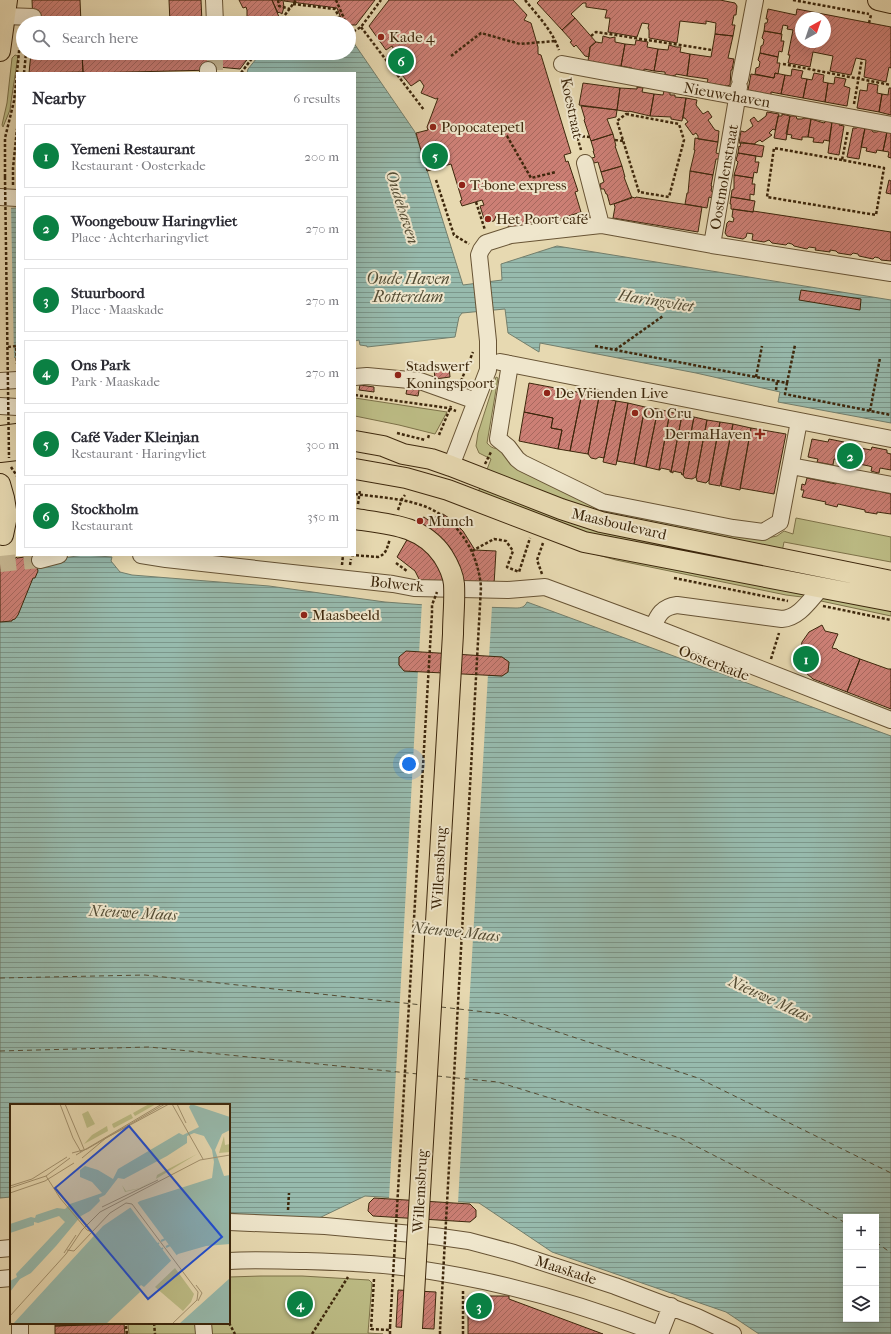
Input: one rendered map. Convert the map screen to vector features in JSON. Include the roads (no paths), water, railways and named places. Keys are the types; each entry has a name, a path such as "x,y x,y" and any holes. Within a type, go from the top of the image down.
{"main road":[{"path":"0,51 17,12"},
{"path":"0,436 16,434"},
{"name":"Maasboulevard","path":"356,441 383,446 404,454 431,459 561,509 601,522 891,581"},
{"path":"451,466 456,474 453,484 456,493"},
{"name":"Maasboulevard","path":"356,469 406,478 456,493 584,542 891,601"},
{"path":"0,484 4,498 6,526"},
{"name":"Willemsbrug","path":"356,519 410,529 418,533 433,544 445,559 453,576 454,584 453,634 412,1331"}],"street":[{"path":"214,0 215,16"},
{"name":"Oostmolenstraat","path":"712,245 755,0"},
{"name":"Nieuwehaven","path":"562,64 739,87 852,110 891,125"},
{"path":"585,163 601,225"},
{"path":"0,197 15,191"},
{"path":"451,466 488,370 487,322 479,255 485,246 517,234 601,225 712,245 891,273"},
{"path":"489,361 891,439"},
{"path":"510,364 498,439 508,446 517,459 522,463 602,502 733,528 764,532 780,522 799,421"},
{"path":"356,376 420,381 476,400"},
{"path":"791,466 891,485"},
{"path":"40,560 55,556"},
{"name":"Bolwerk","path":"147,556 393,584 414,588 508,590 540,583"},
{"name":"Oosterkade","path":"540,583 891,720"},
{"name":"Oosterkade","path":"540,583 550,599 891,731"},
{"path":"653,627 657,616 661,611 670,606 782,619 789,618 799,612 821,588"},
{"name":"Maaskade","path":"230,1222 325,1226 465,1240 563,1268 709,1321 733,1334"},
{"path":"0,1249 10,1248"},
{"name":"Maaskade","path":"230,1261 265,1260 356,1264 416,1269 503,1285 547,1296 579,1305 660,1334 670,1306"},
{"path":"0,1279 10,1278"},
{"path":"203,1324 204,1334"}],"water":[{"path":"356,46 415,132 463,285 502,280 501,264 557,246 891,300 891,423 778,402 780,392 696,373 540,343 539,352 508,333 505,309 462,313 459,317 455,337 367,347 360,345 359,340 356,341 356,72 247,72 255,60 356,60"},
{"path":"16,208 16,357 0,359 0,209"},
{"name":"Nieuwe Maas","path":"77,556 98,556 112,557 111,561 120,572 132,575 269,586 385,602 439,606 520,608 527,602 891,736 891,1334 759,1334 726,1312 552,1252 479,1203 365,1196 317,1219 247,1217 230,1212 230,1104 10,1104 10,1197 0,1198 0,571 56,559","holes":["406,652 502,657 509,662 508,672 502,676 404,671 399,665 399,657"]}],"tunnel":[{"path":"215,60 215,70"},
{"path":"0,564 40,560"}],"place":[{"name":"Kade 4","path":"381,37"},
{"name":"Stockholm","path":"401,61"},
{"name":"Popocatepetl","path":"433,127"},
{"name":"Café Vader Kleinjan","path":"435,156"},
{"name":"T-bone express","path":"462,185"},
{"name":"Het Poort café","path":"488,219"},
{"name":"Stadswerf Koningspoort","path":"398,375"},
{"name":"De Vrienden Live","path":"547,393"},
{"name":"On Cru","path":"635,413"},
{"name":"DermaHaven","path":"760,434"},
{"name":"Woongebouw Haringvliet","path":"850,456"},
{"name":"Munch","path":"420,521"},
{"name":"Maasbeeld","path":"304,615"},
{"name":"Yemeni Restaurant","path":"806,659"},
{"name":"Ons Park","path":"300,1304"},
{"name":"Stuurboord","path":"479,1306"}],"water label":[{"name":"Oudehaven","path":"403,207"},
{"name":"Oude Haven Rotterdam","path":"408,287"},
{"name":"Haringvliet","path":"656,300"}]}
